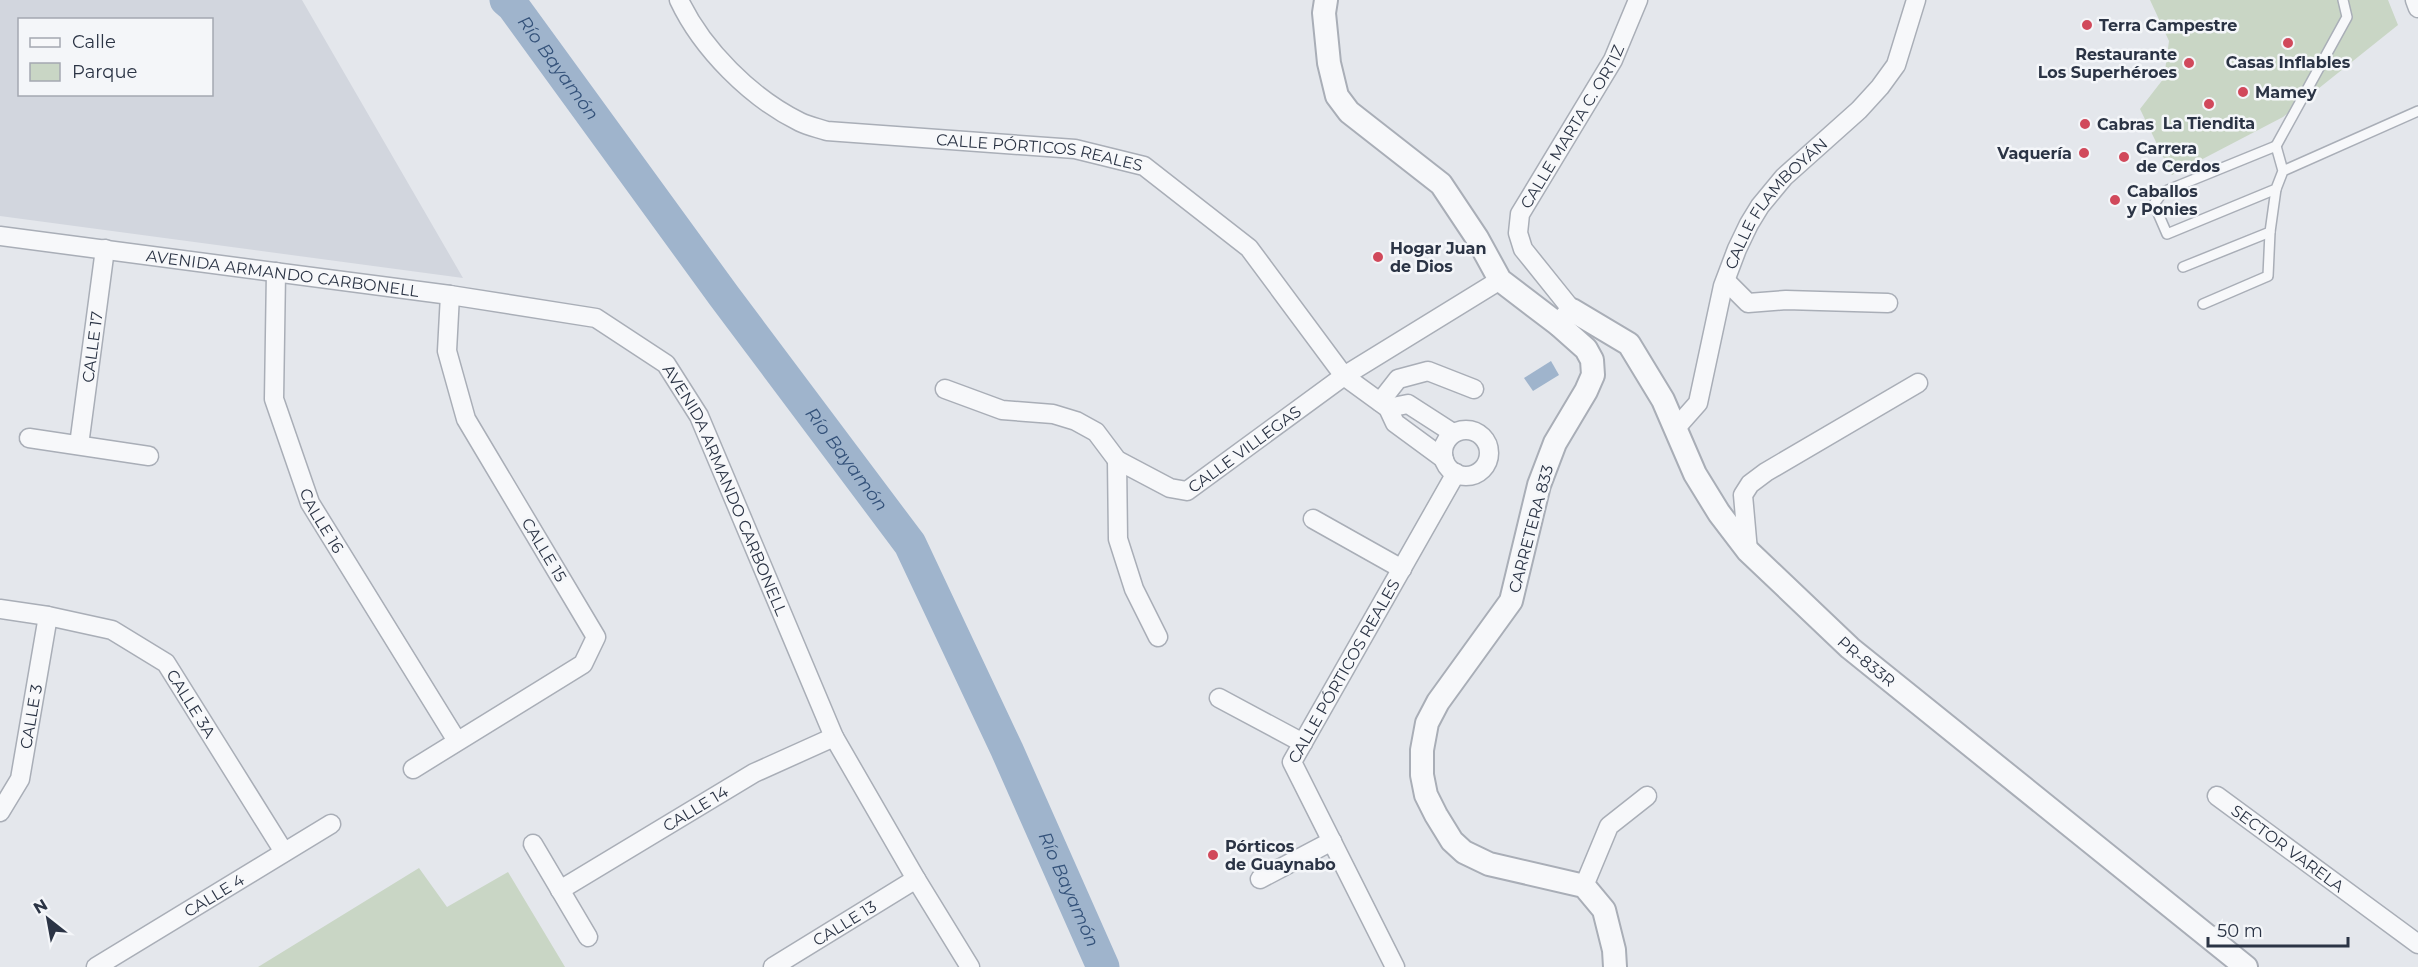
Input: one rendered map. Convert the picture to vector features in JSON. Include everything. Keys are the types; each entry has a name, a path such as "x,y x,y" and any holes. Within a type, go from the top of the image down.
{"street":[{"name":"CALLE PÓRTICOS REALES","path":"680,0 689,20 704,43 769,103 801,123 826,131 1075,149 1144,166 1249,248 1344,376 1384,405 1395,423 1444,459"},
{"name":"CARRETERA 833","path":"1326,0 1324,13 1329,63 1337,96 1350,112 1441,184 1477,238 1500,280 1565,317 1592,360 1593,375 1555,443 1539,485 1511,601 1438,702 1427,723 1422,750 1422,775 1426,795 1452,841 1464,852 1489,864 1584,886"},
{"name":"CALLE MARTA C. ORTIZ","path":"1565,317 1523,249 1518,233 1520,214 1613,60 1638,0"},
{"name":"CALLE FLAMBOYÁN","path":"1675,429 1698,404 1726,281 1737,249 1760,207 1784,177 1859,110 1896,65 1916,0"},
{"path":"2415,0 2418,8"},
{"name":"AVENIDA ARMANDO CARBONELL","path":"0,236 450,295 596,318 666,364 699,416 834,737 970,967"},
{"name":"CALLE 17","path":"79,445 105,249"},
{"name":"CALLE 16","path":"276,272 274,399 310,503 458,741"},
{"name":"CALLE VILLEGAS","path":"945,389 1002,410 1053,414 1076,421 1096,432 1117,460 1170,488 1187,491 1344,376 1500,280"},
{"path":"1726,281 1749,303 1786,300 1888,303"},
{"name":"CALLE 15","path":"450,295 447,351 465,419 596,637 583,664 458,741"},
{"name":"PR-833R","path":"1565,317 1629,344 1663,400 1695,474 1719,513 1748,551 1850,648 2246,967"},
{"path":"1384,405 1398,379 1428,371 1474,389"},
{"path":"1748,551 1743,495 1750,484 1766,472 1918,383"},
{"path":"1384,405 1408,404 1453,433"},
{"path":"1468,430 1482,436 1488,450 1488,458 1480,470 1466,475 1456,473 1447,466 1444,459 1444,445 1453,433 1468,430"},
{"path":"28,438 149,456"},
{"path":"1117,460 1118,539 1134,590 1158,637"},
{"name":"CALLE PÓRTICOS REALES","path":"1395,967 1292,762 1456,473"},
{"path":"1313,519 1402,569"},
{"name":"CALLE 3A","path":"0,609 48,616 112,630 166,663 284,852"},
{"name":"CALLE 3","path":"0,812 20,779 48,616"},
{"path":"1219,698 1303,743"},
{"name":"CALLE 14","path":"560,890 754,773 834,737"},
{"path":"413,769 458,741"},
{"path":"1615,967 1614,950 1604,910 1584,886 1609,826 1647,796"},
{"name":"SECTOR VARELA","path":"2217,796 2418,944"},
{"name":"CALLE 4","path":"96,967 331,824"},
{"path":"1260,879 1332,841"},
{"path":"533,844 588,938"},
{"name":"CALLE 13","path":"773,967 916,879"}],"lane":[{"path":"2276,189 2167,234 2154,204 2163,192 2276,146 2347,17 2343,0"},
{"path":"2283,171 2418,111"},
{"path":"2203,304 2268,276 2270,232 2276,189 2283,171 2276,146"},
{"path":"2183,267 2270,232"}],"shaded area":[{"path":"0,0 302,0 463,278 0,216"}],"green space":[{"path":"2150,0 2388,0 2398,25 2283,117 2172,175 2140,109 2164,78 2169,41"},
{"path":"419,868 447,907 508,872 565,967 258,967"}],"water":[{"path":"1551,361 1559,375 1533,391 1524,378"}],"waterway":[{"name":"Río Bayamón","path":"506,0 513,6 724,296 910,544 1007,750 1103,967"}],"place":[{"name":"Terra Campestre","path":"2087,25"},
{"name":"Casas Inflables","path":"2288,43"},
{"name":"Restaurante Los Superhéroes","path":"2189,63"},
{"name":"Mamey","path":"2243,92"},
{"name":"La Tiendita","path":"2209,104"},
{"name":"Cabras","path":"2085,124"},
{"name":"Vaquería","path":"2084,153"},
{"name":"Carrera de Cerdos","path":"2124,157"},
{"name":"Caballos y Ponies","path":"2115,200"},
{"name":"Hogar Juan de Dios","path":"1378,257"},
{"name":"Pórticos de Guaynabo","path":"1213,855"}]}
